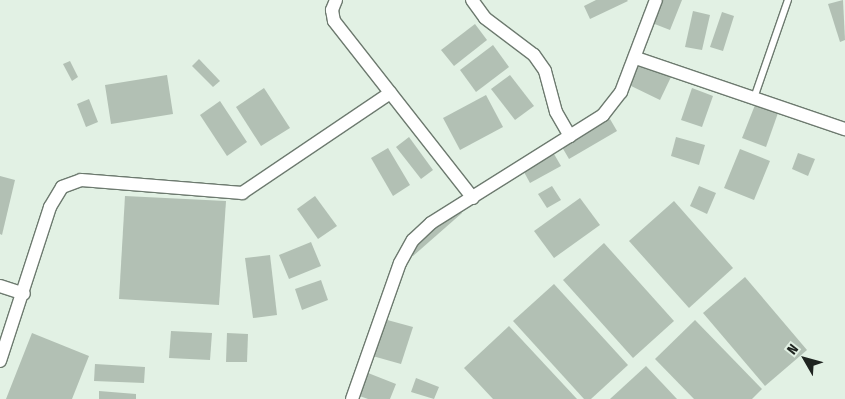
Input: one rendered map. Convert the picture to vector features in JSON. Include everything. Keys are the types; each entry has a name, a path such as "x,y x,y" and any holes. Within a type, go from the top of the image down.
{"street":[{"path":"336,0 332,10 334,21 473,198"},
{"path":"472,0 485,18 534,55 545,71 556,112 570,136"},
{"path":"352,399 400,263 413,240 431,223 603,115 621,92 636,58 656,0"},
{"path":"636,58 845,129"},
{"path":"0,361 24,294 50,207 62,187 81,180 242,193 390,93"},
{"path":"0,286 24,294"}],"lane":[{"path":"754,98 788,0"}],"building":[{"path":"596,0 628,1 590,19 584,6"},
{"path":"655,0 682,0 670,30 647,21"},
{"path":"843,0 845,40 840,42 828,4"},
{"path":"693,11 710,15 702,50 685,47"},
{"path":"722,12 734,16 723,51 710,47"},
{"path":"475,24 487,40 454,66 441,50"},
{"path":"493,45 509,67 476,92 460,70"},
{"path":"199,59 220,81 213,87 192,66"},
{"path":"70,61 78,77 72,81 63,64"},
{"path":"638,61 671,77 660,100 627,84"},
{"path":"167,75 173,114 111,124 105,85"},
{"path":"510,75 534,106 515,120 491,89"},
{"path":"264,88 290,128 261,146 236,107"},
{"path":"692,88 713,96 702,127 681,120"},
{"path":"486,95 503,127 460,150 443,118"},
{"path":"89,99 98,122 86,127 77,104"},
{"path":"220,101 247,142 227,156 200,115"},
{"path":"755,105 778,113 766,147 742,138"},
{"path":"610,119 617,131 569,159 562,147"},
{"path":"409,137 433,170 421,179 396,147"},
{"path":"676,137 705,145 699,165 671,156"},
{"path":"388,148 410,185 393,196 371,158"},
{"path":"740,149 770,161 754,200 724,188"},
{"path":"798,153 815,159 808,176 792,169"},
{"path":"554,154 561,166 530,183 524,172"},
{"path":"0,176 15,180 2,235 0,234"},
{"path":"552,186 561,200 547,208 538,194"},
{"path":"699,186 716,193 707,214 690,206"},
{"path":"125,196 226,201 219,305 119,299"},
{"path":"315,196 337,226 318,239 297,209"},
{"path":"580,198 600,225 554,258 534,231"},
{"path":"674,201 733,268 689,308 629,241"},
{"path":"453,203 462,213 413,256 404,245"},
{"path":"311,242 321,266 289,279 279,255"},
{"path":"604,243 674,321 633,358 563,280"},
{"path":"270,255 277,315 253,318 245,258"},
{"path":"745,277 807,350 765,386 703,313"},
{"path":"321,280 328,300 302,310 295,289"},
{"path":"554,284 628,365 591,399 584,399 513,321"},
{"path":"380,318 413,327 401,364 369,355"},
{"path":"695,320 762,389 752,399 694,399 655,359"},
{"path":"509,326 577,399 493,399 464,368"},
{"path":"171,331 212,333 210,360 169,358"},
{"path":"32,333 89,356 72,399 6,399"},
{"path":"227,333 248,334 247,362 226,362"},
{"path":"95,364 145,367 144,383 94,381"},
{"path":"646,366 677,399 610,399"},
{"path":"363,371 396,384 390,399 368,399 354,394"},
{"path":"416,378 439,387 434,399 411,392"},
{"path":"99,391 136,394 136,399 99,399"}]}
